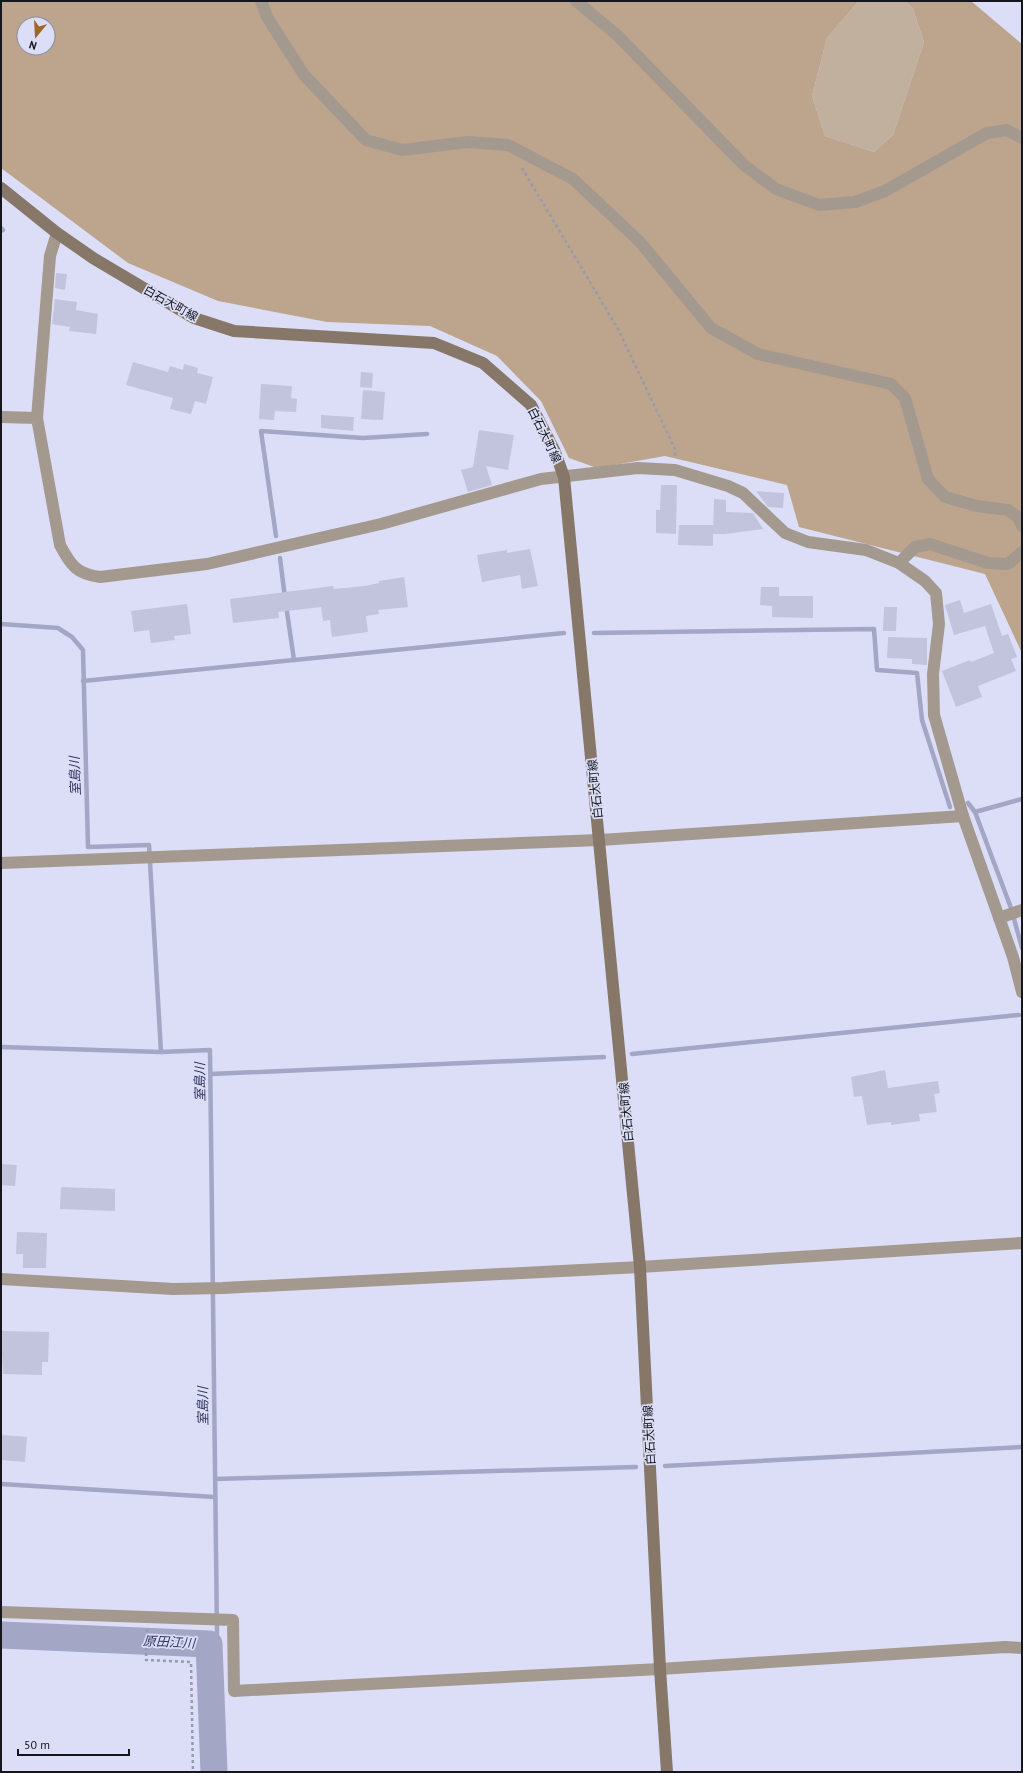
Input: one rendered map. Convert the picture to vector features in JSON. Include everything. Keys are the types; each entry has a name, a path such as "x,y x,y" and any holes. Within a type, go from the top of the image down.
{"main road":[{"name":"白石大町線","path":"1,188 56,233 94,258 194,318 234,331 434,343 483,363 531,404 556,452 564,477 640,1266 660,1669 667,1772"}],"street":[{"path":"261,1 268,17 304,75 366,140 402,150 468,142 508,145 573,179 640,242 711,328 758,354 891,384 905,398 928,479 945,497 977,506 1008,510 1018,517 1022,526"},
{"path":"576,1 617,34 744,165 776,189 819,205 855,202 885,191 987,133 1007,130 1022,138"},
{"path":"56,233 50,256 37,418 60,545 68,562 85,575 100,577 207,564 381,524 541,479 638,468 675,470 728,486 743,493 785,533 808,542 866,550 899,563 925,581 936,594 939,624 933,674 934,715 963,816 1012,914 1013,957 1022,992"},
{"path":"1,417 37,418"},
{"path":"899,563 915,547 930,544 988,563 1008,564 1022,552"},
{"path":"1,863 600,840 963,816"},
{"path":"1,1279 173,1289 223,1288 640,1266 1022,1243"},
{"path":"1,1612 233,1620 234,1691 660,1669 989,1648 1022,1648"}],"path":[{"path":"520,166 618,329 675,449 675,470"},
{"path":"147,1626 146,1660 191,1662 193,1772"}],"shaded area":[{"path":"1,1 859,1 827,38 812,96 825,136 874,152 893,135 924,42 913,9 905,1 971,1 1022,44 1022,653 985,574 799,527 787,485 665,456 597,468 569,458 541,401 497,356 430,326 327,322 218,301 128,263 1,168"},
{"path":"859,1 905,1 913,9 924,42 893,135 874,152 825,136 812,96 827,38"}],"building":[{"path":"56,273 67,274 65,290 55,288"},
{"path":"55,299 77,302 76,310 98,314 96,334 69,331 70,327 52,324"},
{"path":"133,362 168,372 170,366 183,370 184,364 198,368 197,373 213,377 206,404 195,401 191,414 170,409 173,398 126,385"},
{"path":"361,372 373,373 372,388 360,387"},
{"path":"261,384 292,386 291,398 297,399 296,412 275,411 274,420 259,419"},
{"path":"363,390 385,392 383,420 361,419"},
{"path":"321,415 354,417 353,431 321,428"},
{"path":"479,430 514,435 508,470 486,466 492,485 468,492 461,470 473,467"},
{"path":"661,485 677,485 676,534 656,533 656,510 660,510"},
{"path":"756,491 784,493 783,508 768,507"},
{"path":"714,499 726,500 726,512 753,513 763,529 713,534"},
{"path":"679,525 713,525 713,546 678,545"},
{"path":"530,549 538,586 522,589 520,575 482,582 477,555 507,550 507,553"},
{"path":"404,577 408,607 378,610 379,614 366,616 368,632 332,637 330,620 323,621 321,607 278,612 279,618 233,623 230,599 333,586 334,589 365,586 379,583 379,581"},
{"path":"761,587 779,587 779,596 813,596 813,618 772,617 772,606 760,605"},
{"path":"960,600 964,613 991,604 1002,636 1008,634 1017,657 1011,659 1016,671 978,686 982,697 956,707 942,671 970,660 971,662 994,653 985,626 954,635 945,605"},
{"path":"187,604 191,634 174,636 175,640 151,643 149,630 134,632 131,611"},
{"path":"884,607 897,607 896,631 883,631"},
{"path":"888,637 927,638 927,665 912,664 912,659 887,658"},
{"path":"885,1070 888,1088 938,1081 940,1093 934,1094 937,1112 919,1114 920,1121 891,1125 891,1122 867,1125 862,1096 854,1097 851,1077"},
{"path":"1,1164 17,1165 15,1186 1,1185"},
{"path":"61,1187 115,1189 115,1211 60,1209"},
{"path":"17,1232 47,1233 46,1268 23,1268 23,1254 16,1254"},
{"path":"1,1331 49,1332 48,1362 42,1362 42,1375 3,1374"},
{"path":"1,1435 27,1437 25,1462 1,1460"}],"waterway":[{"path":"1,228 3,230 1,231"},
{"path":"276,536 261,431 363,438 427,434"},
{"path":"280,558 285,598"},
{"path":"286,605 294,660"},
{"name":"室島川","path":"1,624 58,628 72,637 83,650 88,847 149,845 161,1052 210,1050 217,1634 209,1644"},
{"path":"594,633 874,629 877,670 917,673 922,720 950,807"},
{"path":"83,681 564,633"},
{"path":"975,812 1022,799"},
{"path":"968,803 975,812 1011,908 1022,948"},
{"path":"632,1054 1019,1015"},
{"path":"1,1047 161,1052"},
{"path":"211,1074 604,1057"},
{"path":"665,1466 1022,1447"},
{"path":"215,1479 636,1467"},
{"path":"1,1484 215,1497"},
{"name":"原田江川","path":"1,1635 209,1644 214,1772"}]}
